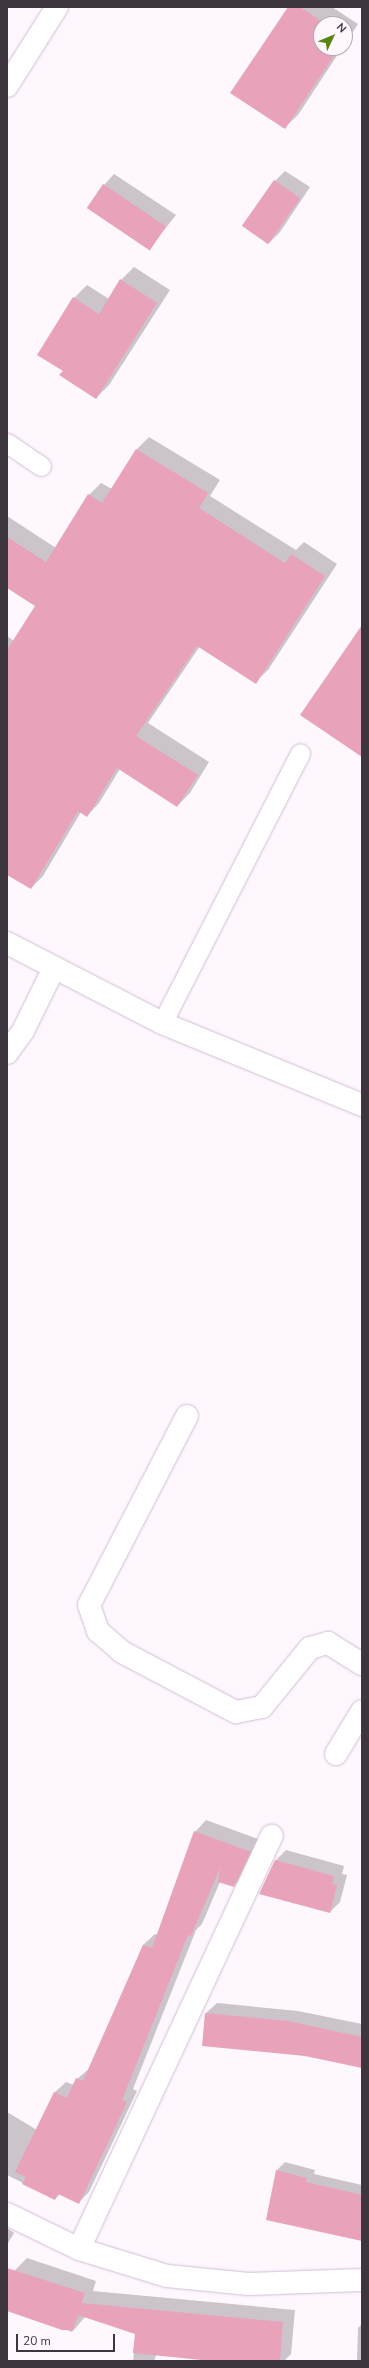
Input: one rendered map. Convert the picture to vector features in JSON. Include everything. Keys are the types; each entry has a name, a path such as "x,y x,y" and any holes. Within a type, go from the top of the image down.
{"street":[{"path":"7,86 57,7"},
{"path":"7,943 162,1023 362,1105"},
{"path":"7,1053 24,1031 54,968"},
{"path":"187,1416 89,1605 98,1631 122,1652 236,1712 262,1707 310,1648 328,1643 362,1664"},
{"path":"336,1754 362,1711"},
{"path":"79,2249 272,1836"},
{"path":"7,2214 79,2249 167,2276 249,2284 362,2280"}],"lane":[{"path":"7,443 41,466"},
{"path":"162,1023 300,753"}],"building":[{"path":"288,7 300,7 313,16 313,56 334,56 285,129 230,93"},
{"path":"274,180 300,198 268,244 242,226"},
{"path":"103,184 166,226 150,251 87,208"},
{"path":"120,279 157,303 96,399 59,375 63,371 37,355 73,297 99,314"},
{"path":"136,449 208,493 199,508 285,563 291,554 325,576 256,684 197,646 136,736 198,775 177,807 117,768 87,817 78,811 31,889 7,875 7,650 35,606 7,588 7,537 46,562 88,494 102,503"},
{"path":"362,625 362,757 300,715"},
{"path":"194,1831 251,1852 234,1887 218,1882 220,1868 191,1936 188,1935 122,2100 127,2102 79,2204 58,2194 55,2200 22,2184 26,2177 15,2172 54,2092 67,2098 76,2078 83,2081 143,1945 152,1948"},
{"path":"275,1860 334,1876 332,1884 337,1885 330,1913 259,1894"},
{"path":"205,2013 288,2021 362,2037 362,2068 305,2056 202,2046"},
{"path":"276,2170 307,2178 306,2182 362,2195 362,2241 266,2220"},
{"path":"7,2268 85,2293 82,2303 283,2322 280,2361 211,2361 133,2353 135,2334 78,2315 73,2330 62,2330 7,2311"}]}
